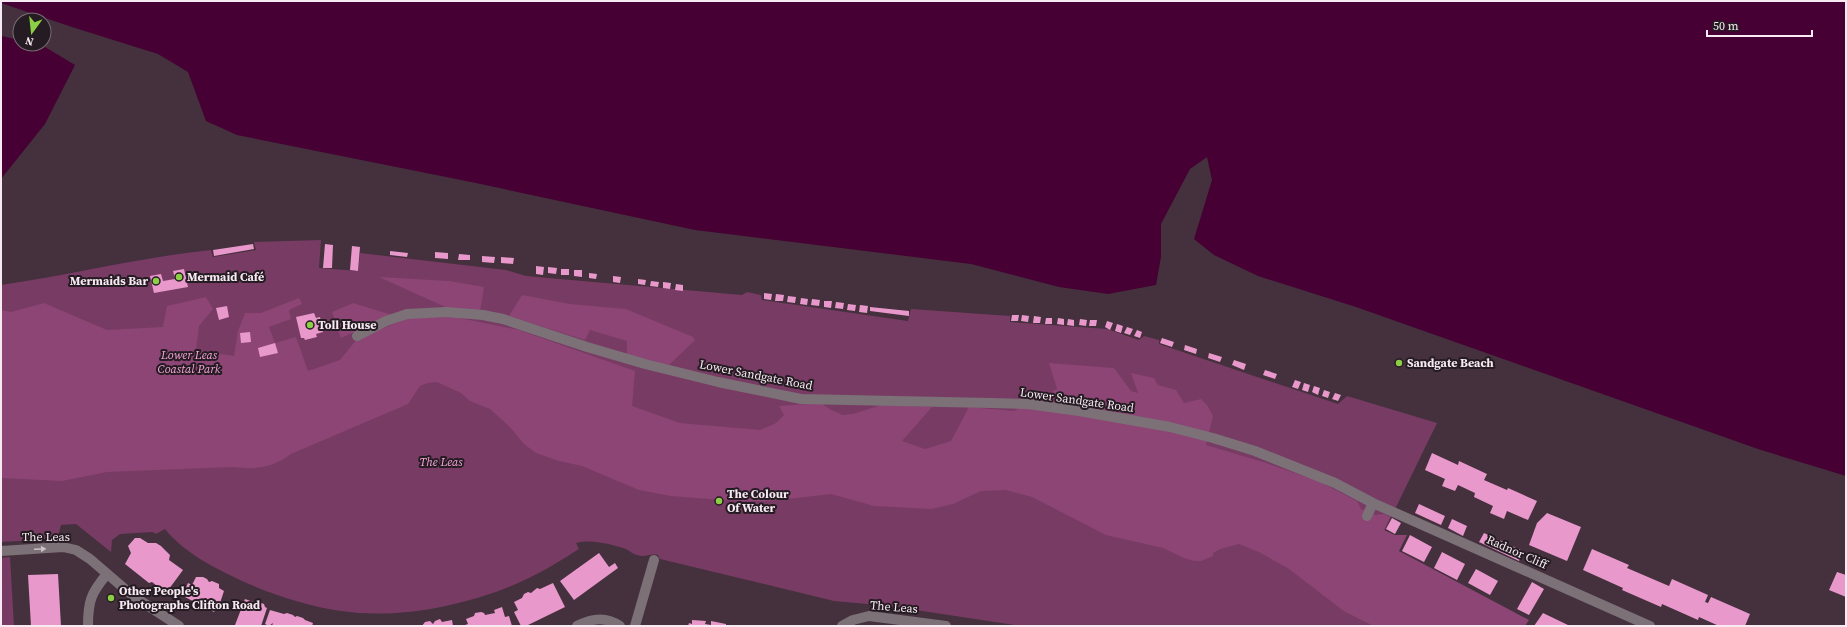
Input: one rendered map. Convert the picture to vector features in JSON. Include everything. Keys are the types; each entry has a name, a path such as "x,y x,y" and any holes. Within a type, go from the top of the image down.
{"street":[{"name":"Lower Sandgate Road","path":"357,336 386,321 406,314 446,312 483,316 503,319 587,348 645,364 718,382 801,399 1028,404 1079,411 1170,427 1255,451"},
{"name":"Radnor Cliff","path":"1255,451 1335,484 1373,503 1650,626"},
{"path":"1367,516 1373,503"},
{"name":"The Leas","path":"1,551 71,548 90,559 133,596 179,626"},
{"path":"635,626 654,560"},
{"path":"88,626 88,606 90,596 107,574"},
{"name":"The Leas","path":"842,626 853,620 869,616 946,626"},
{"path":"577,626 587,620 603,618 613,621 620,626"}],"green space":[{"name":"Lower Leas Coastal Park","path":"321,240 319,268 358,271 360,253 506,270 526,276 742,295 747,292 761,295 762,300 908,321 911,309 1010,316 1010,322 1107,329 1139,340 1144,336 1159,340 1159,344 1338,404 1347,396 1437,423 1345,612 1373,626 1021,626 889,606 834,601 660,559 658,555 640,556 614,545 588,542 576,543 579,549 535,575 485,595 437,608 388,613 364,613 341,611 316,606 278,595 242,581 221,571 191,553 165,529 156,534 153,532 120,534 112,540 111,552 76,524 61,525 58,536 53,539 1,542 1,285 185,253 211,250 213,257 256,250 254,242"},
{"path":"379,277 449,281 484,287 480,312 452,310"},
{"path":"522,295 570,304 626,309 693,337 695,340 669,365 627,355 627,341 590,330 585,340 509,316"},
{"path":"206,297 213,309 199,326 196,350 234,356 238,331 245,313 261,313 299,298 302,304 289,310 291,319 269,327 275,343 296,337 308,371 340,360 357,339 411,317 445,315 519,330 635,371 632,406 680,423 760,430 776,423 784,415 779,406 821,403 831,410 843,415 853,414 881,405 932,407 902,441 925,449 951,441 969,407 1014,411 1057,389 1049,363 1114,368 1131,391 1138,393 1131,373 1154,378 1158,385 1176,390 1184,403 1201,399 1207,405 1213,416 1206,445 1263,462 1318,481 1357,501 1361,509 1375,515 1384,514 1390,517 1384,530 1395,535 1407,535 1399,551 1529,620 1525,626 1373,626 1345,612 1289,569 1261,553 1239,544 1220,549 1213,553 1213,556 1201,561 1194,561 1163,548 1106,535 1032,497 1005,490 981,491 953,504 931,509 874,506 831,494 770,501 734,501 671,496 639,490 582,466 559,461 536,453 524,444 510,427 490,409 470,401 461,393 437,382 420,386 408,404 263,467 107,472 62,481 1,478 1,310 11,312 44,303 107,330 163,327 167,306"},
{"path":"353,303 392,315 341,338 332,312"},
{"path":"10,557 14,626 1,626 1,558"}],"shaded area":[{"path":"1,1 1846,1 1846,476 1758,449 1356,307 1258,276 1214,255 1194,239 1212,180 1207,157 1190,169 1161,224 1161,257 1156,285 1108,294 1059,287 971,264 695,230 471,182 237,135 206,121 188,72 158,54 52,20 52,12 28,12 1,3"},
{"path":"1,36 12,38 12,52 52,51 75,65 45,124 1,179"}],"building":[{"path":"253,244 254,249 214,256 213,250"},
{"path":"325,244 333,245 332,268 323,268"},
{"path":"352,246 360,247 358,271 350,270"},
{"path":"390,251 408,253 407,257 390,255"},
{"path":"435,252 448,253 448,259 435,258"},
{"path":"459,254 470,255 470,260 458,260"},
{"path":"482,256 495,257 494,263 482,262"},
{"path":"501,257 514,258 513,264 501,263"},
{"path":"536,266 544,267 543,275 536,274"},
{"path":"548,267 557,268 556,274 548,273"},
{"path":"184,269 188,287 154,293 150,276 161,274 163,281 175,279 173,271"},
{"path":"561,269 569,269 569,275 561,275"},
{"path":"574,270 582,270 582,277 574,276"},
{"path":"589,273 597,274 596,279 589,278"},
{"path":"613,276 621,277 620,283 613,282"},
{"path":"638,279 646,280 645,285 638,284"},
{"path":"651,281 659,282 658,287 650,286"},
{"path":"663,282 671,283 670,289 663,288"},
{"path":"676,284 683,285 683,291 675,290"},
{"path":"764,293 772,294 771,300 764,299"},
{"path":"776,294 784,295 783,301 775,301"},
{"path":"788,296 796,297 795,303 787,302"},
{"path":"801,298 808,299 807,305 800,304"},
{"path":"812,299 820,300 819,306 811,305"},
{"path":"824,301 832,301 831,308 824,307"},
{"path":"836,302 844,303 843,309 835,308"},
{"path":"848,304 856,305 855,311 847,310"},
{"path":"860,305 868,306 867,313 859,312"},
{"path":"227,306 229,317 219,320 216,308"},
{"path":"870,307 909,311 909,316 870,311"},
{"name":"Toll House","path":"314,313 316,318 320,317 323,332 316,334 317,337 305,340 304,338 301,338 296,317"},
{"path":"1012,315 1019,315 1018,321 1011,321"},
{"path":"1022,315 1029,316 1028,322 1021,321"},
{"path":"1034,316 1041,317 1040,323 1033,323"},
{"path":"1046,318 1052,318 1052,324 1045,324"},
{"path":"1058,318 1064,319 1064,325 1057,324"},
{"path":"1068,319 1074,320 1074,326 1067,325"},
{"path":"1080,319 1087,320 1086,326 1079,325"},
{"path":"1090,320 1097,320 1096,326 1089,326"},
{"path":"1107,321 1113,323 1110,330 1105,327"},
{"path":"1117,324 1123,326 1121,333 1115,331"},
{"path":"1127,327 1133,329 1130,335 1124,333"},
{"path":"1137,330 1142,332 1140,338 1134,336"},
{"path":"250,332 251,342 241,343 240,333"},
{"path":"1162,338 1174,342 1172,347 1160,343"},
{"path":"275,343 278,353 260,357 258,348"},
{"path":"1185,345 1197,349 1196,354 1184,350"},
{"path":"1209,353 1222,357 1220,362 1208,358"},
{"path":"1234,360 1246,364 1244,370 1232,365"},
{"path":"1265,370 1277,374 1275,379 1263,375"},
{"path":"1295,380 1301,382 1298,389 1292,387"},
{"path":"1304,383 1310,385 1308,392 1302,390"},
{"path":"1314,386 1320,388 1318,395 1312,392"},
{"path":"1324,390 1330,392 1328,398 1322,396"},
{"path":"1335,393 1341,395 1338,401 1332,399"},
{"path":"1432,453 1458,465 1459,461 1487,474 1484,480 1507,490 1508,488 1537,501 1528,520 1507,511 1504,519 1490,513 1493,506 1474,497 1475,493 1458,485 1455,491 1442,486 1445,479 1425,470"},
{"path":"1419,504 1445,516 1441,525 1415,513"},
{"path":"1547,513 1581,527 1567,561 1529,545 1537,523"},
{"path":"1392,518 1401,523 1395,534 1386,529"},
{"path":"1452,519 1467,526 1463,536 1448,528"},
{"path":"1484,533 1523,551 1519,561 1479,542"},
{"path":"1410,535 1432,547 1424,562 1402,551"},
{"path":"135,538 140,538 148,543 156,543 161,546 170,555 169,560 183,570 166,593 152,582 149,583 125,564 131,553 128,546"},
{"path":"1592,549 1629,565 1627,568 1669,586 1672,579 1708,595 1705,602 1708,603 1711,597 1750,614 1745,626 1719,626 1699,617 1698,620 1662,604 1661,607 1622,590 1623,588 1583,570"},
{"path":"1442,552 1465,564 1457,580 1434,568"},
{"path":"599,553 609,567 615,563 618,568 574,600 560,581"},
{"path":"1476,569 1498,581 1490,595 1468,583"},
{"path":"1837,572 1846,575 1846,597 1829,590"},
{"path":"58,574 61,626 31,626 28,575"},
{"path":"196,577 203,577 209,582 212,581 219,584 219,588 224,591 218,609 216,608 214,612 185,597 187,593 184,592 188,583 192,585"},
{"path":"1532,582 1544,589 1529,615 1517,609"},
{"path":"553,583 565,607 526,626 521,626 514,612 518,610 514,602 522,598 524,594 528,592 531,593 537,588 540,589"},
{"path":"245,599 264,604 267,608 261,626 235,625"},
{"path":"502,607 505,617 509,616 512,626 462,626 468,624 466,619 474,616 475,613 481,612 485,615 495,613 494,610"},
{"path":"270,610 303,618 313,623 312,626 272,626 273,623 269,626 265,624"},
{"path":"1543,613 1570,626 1534,626"},
{"path":"440,619 442,622 452,620 453,626 422,626 425,622 430,621 433,624 435,621"},
{"path":"692,620 706,621 705,624 711,625 711,621 726,624 726,626 688,626 689,623 692,624"}],"place":[{"name":"Mermaid Café","path":"179,277"},
{"name":"Mermaids Bar","path":"156,281"},
{"name":"Toll House","path":"310,325"},
{"name":"Sandgate Beach","path":"1399,363"},
{"name":"The Colour Of Water","path":"719,501"},
{"name":"Other People's Photographs Clifton Road","path":"111,598"}]}
